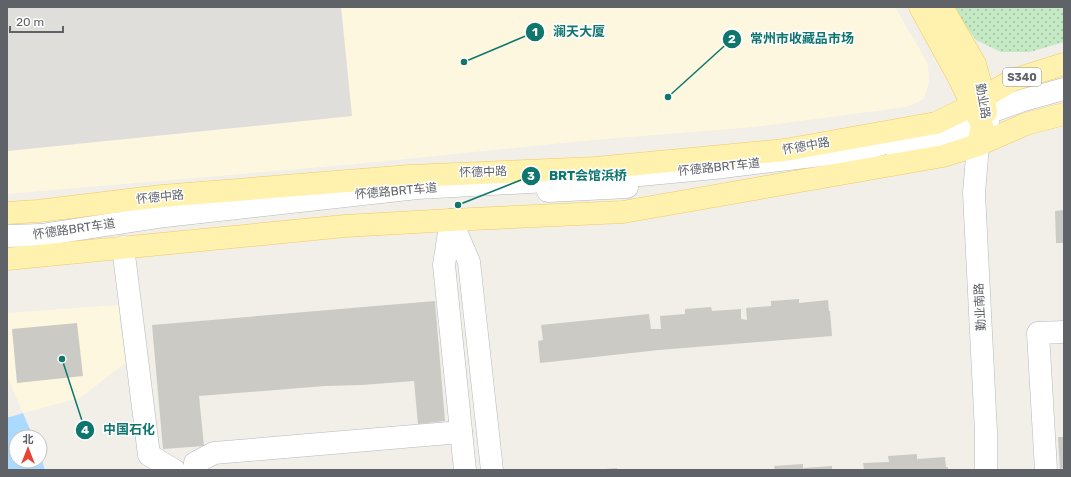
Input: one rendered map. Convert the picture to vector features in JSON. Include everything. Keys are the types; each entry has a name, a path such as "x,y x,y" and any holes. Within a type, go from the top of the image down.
{"main road":[{"name":"勤业路","path":"920,7 981,118"},
{"name":"勤业路","path":"942,7 975,64 981,118"},
{"name":"怀德中路","path":"7,259 346,226 623,212 944,156 981,118 1013,80 1064,64"},
{"name":"怀德中路","path":"7,213 38,211 162,196 402,176 596,168 785,150 936,123 981,118 1026,124 1064,114"}],"street":[{"name":"怀德路BRT车道","path":"7,246 42,244 167,225 417,198 626,187 723,178 852,160 940,139 981,118 1024,100 1064,89"},
{"name":"怀德路BRT车道","path":"7,236 41,234 165,216 417,188 607,178 714,168 855,151 981,118 1026,110 1064,99"},
{"name":"勤业南路","path":"981,118 974,193 986,432 986,470"},
{"path":"451,220 444,265 465,470"},
{"path":"451,220 469,262 492,470"},
{"path":"124,248 149,455 174,470"},
{"path":"1046,470 1038,333 1064,332"},
{"path":"194,470 195,463 214,453 461,432"}],"shaded area":[{"path":"7,7 341,7 352,116 7,151"},
{"path":"341,7 895,7 928,64 929,82 924,99 906,107 754,127 592,140 357,164 7,194 7,151 352,116"},
{"path":"118,305 125,363 80,398 23,413 7,376 7,313"}],"green space":[{"path":"953,7 1064,7 1064,42 1030,52 1001,52 976,40"}],"water":[{"path":"23,413 30,429 8,429 8,469 45,470 7,470 7,417"}],"building":[{"path":"1064,210 1064,243 1056,243 1055,211"},
{"path":"799,299 799,303 828,300 832,336 659,350 540,363 538,341 543,340 541,325 649,314 651,329 661,329 660,316 685,314 685,309 711,307 712,311 741,309 741,319 747,320 746,308 771,306 771,301"},
{"path":"435,301 445,421 418,424 414,381 325,386 199,396 204,446 163,449 152,325"},
{"path":"77,323 83,376 17,383 12,329"},
{"path":"1058,437 1064,437 1064,468 1060,469"},
{"path":"917,454 917,459 945,457 946,467 948,467 948,470 864,470 863,463 889,462 888,456"},
{"path":"803,464 803,468 832,466 832,470 775,470 774,466"},
{"path":"617,468 617,470 605,470 605,469"}],"place":[{"name":"澜天大厦","path":"464,62"},
{"name":"常州市收藏品市场","path":"668,97"},
{"name":"BRT会馆浜桥","path":"458,205"},
{"name":"中国石化","path":"62,359"}]}
